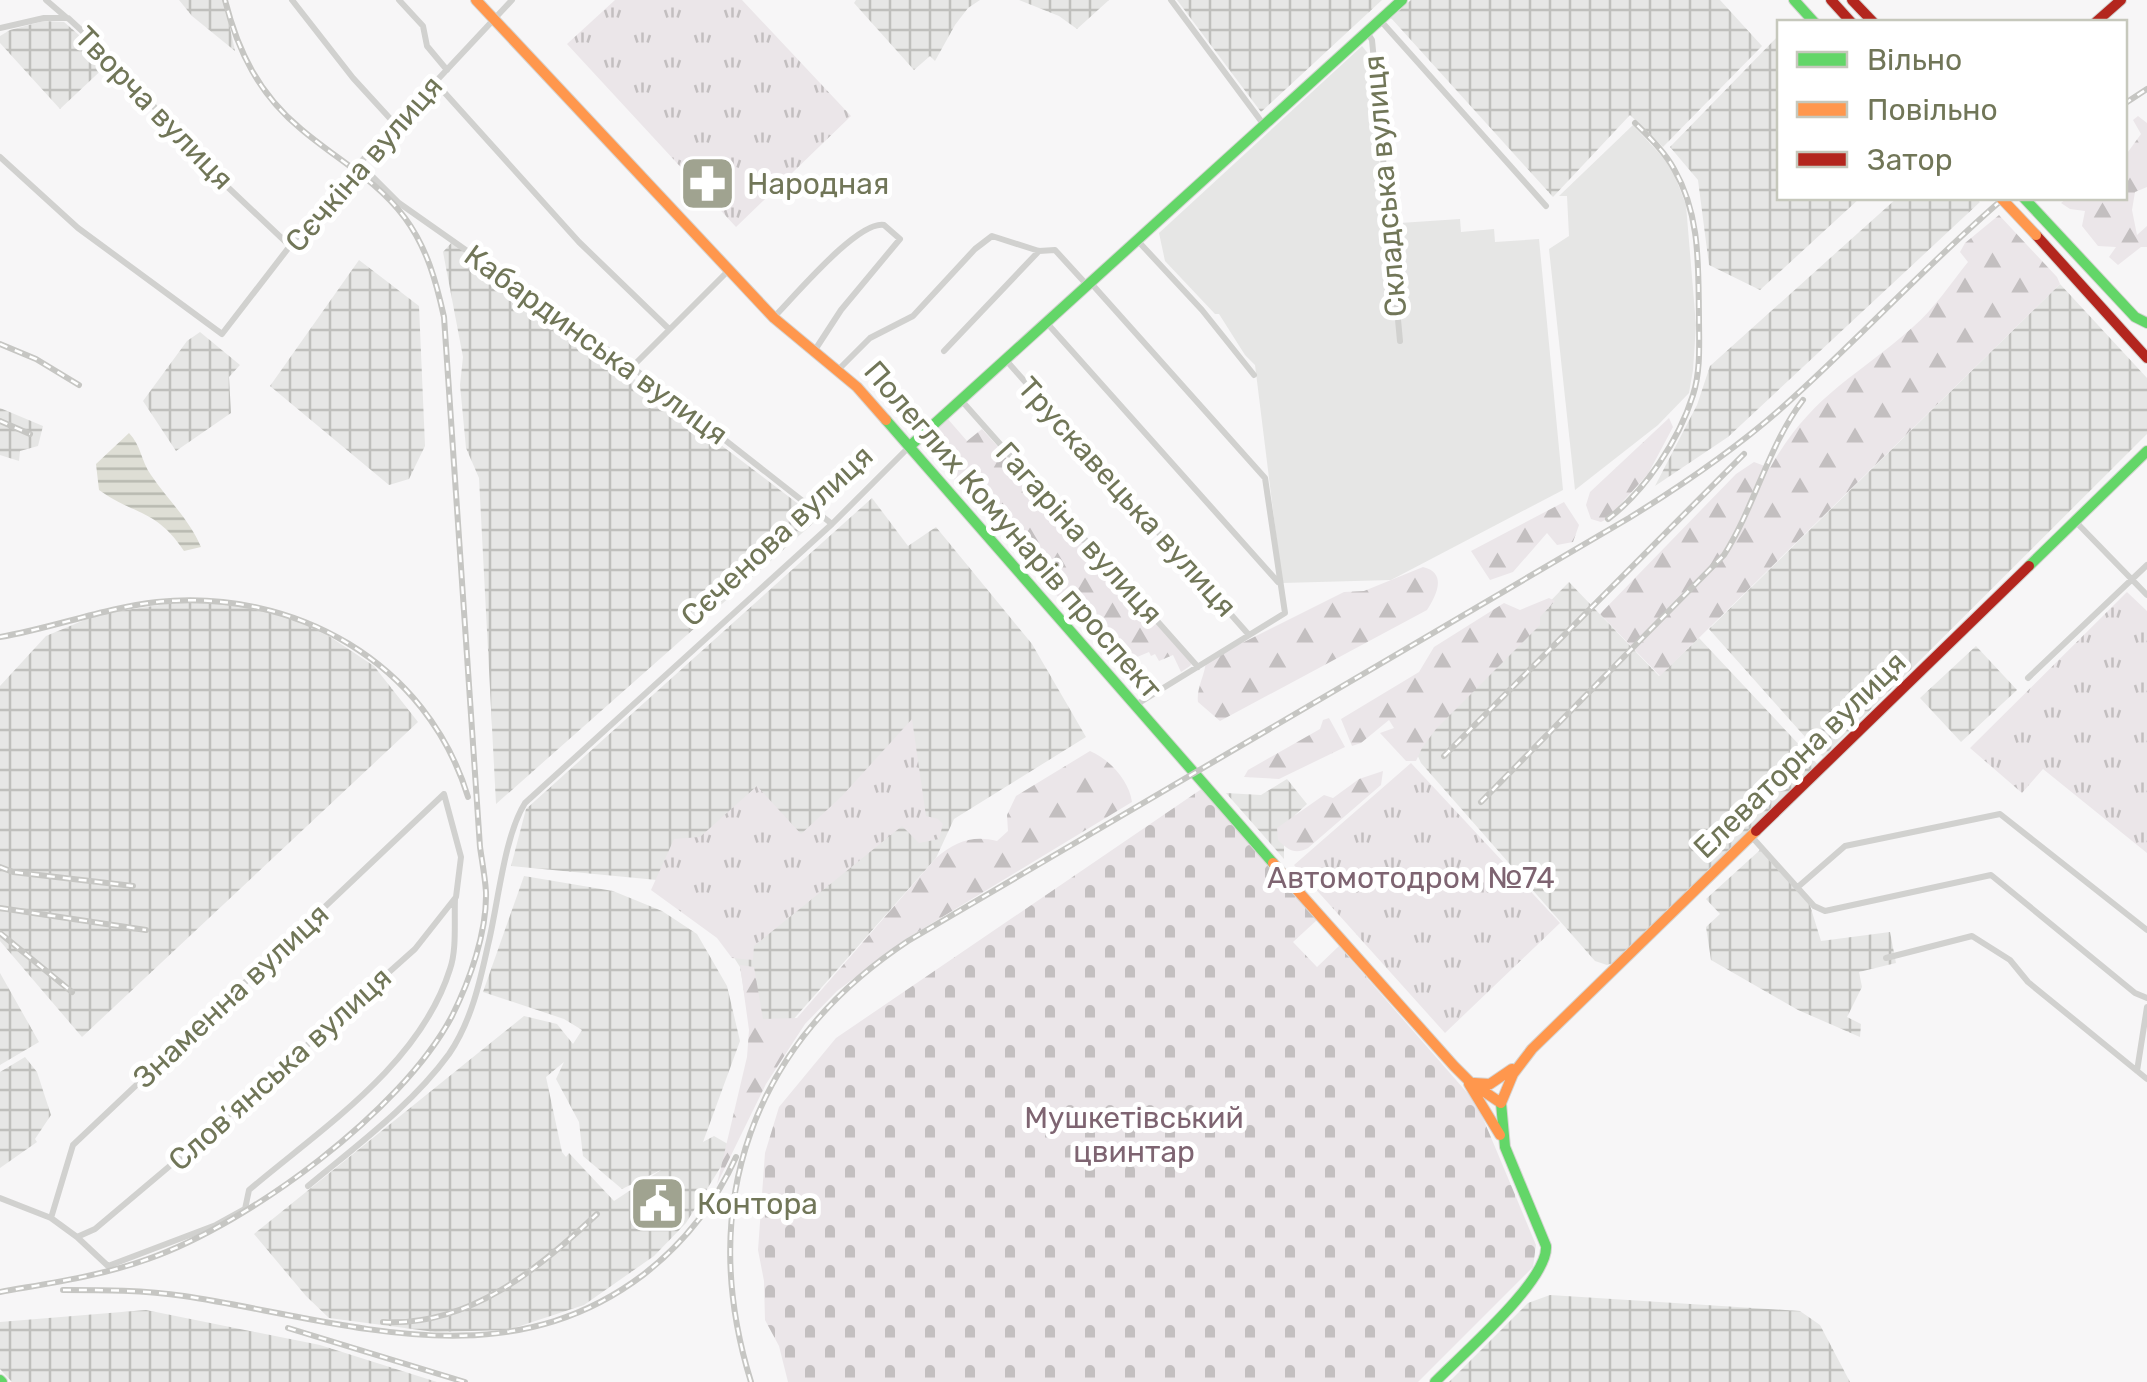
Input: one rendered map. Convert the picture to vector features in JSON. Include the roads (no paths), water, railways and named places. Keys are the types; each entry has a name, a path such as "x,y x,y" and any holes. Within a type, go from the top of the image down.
{"main road":[{"name":"Полеглих Комунарів проспект","path":"476,0 774,318 838,370 910,446 1134,706 1465,1078 1501,1103"},
{"name":"Сєченова вулиця","path":"910,446 1402,0"},
{"path":"1794,0 1812,20"},
{"path":"1834,0 1852,20"},
{"path":"1852,0 1871,20"},
{"path":"2098,20 2121,0"},
{"path":"2003,200 2147,358"},
{"path":"2026,200 2147,324"},
{"name":"Елеваторна вулиця","path":"1501,1103 1521,1061 2147,450"},
{"path":"1465,1078 1490,1084 1521,1061"},
{"path":"1435,1382 1535,1280 1547,1258 1546,1246 1506,1148 1465,1078"},
{"path":"1501,1103 1506,1148"}],"street":[{"path":"46,0 68,18"},
{"path":"292,0 396,125"},
{"path":"399,0 423,26 427,46 447,70"},
{"name":"Сєчкіна вулиця","path":"0,156 78,228 222,334 327,198 512,0"},
{"path":"1171,0 1264,125"},
{"name":"Творча вулиця","path":"0,28 44,18 68,18 120,66 198,158 290,246"},
{"name":"Складська вулиця","path":"1380,20 1546,206"},
{"name":"Складська вулиця","path":"1368,32 1372,40 1400,341"},
{"path":"435,82 579,242 669,329"},
{"name":"Кабардинська вулиця","path":"361,165 399,203 632,367 832,524"},
{"path":"774,318 842,249 873,225 884,225 900,241 841,310 813,352"},
{"path":"838,370 870,338 913,316 992,236 1039,252 1054,250 1265,478 1284,613 1134,706"},
{"path":"1137,240 1202,310 1254,375"},
{"path":"944,352 1039,252"},
{"path":"632,367 729,270"},
{"path":"1046,322 1279,583"},
{"name":"Трускавецька вулиця","path":"1005,359 1249,635"},
{"name":"Гагаріна вулиця","path":"960,400 1198,666"},
{"name":"Сєченова вулиця","path":"308,1186 426,1080 455,1042 475,997 514,828 525,803 832,524 910,446"},
{"path":"2075,521 2147,595"},
{"path":"2028,678 2147,565"},
{"name":"Знаменна вулиця","path":"51,1218 73,1145 444,794 461,857 456,897"},
{"path":"1799,886 1845,846 2000,814 2147,930"},
{"path":"1752,838 1814,906 1826,911 1991,874 2120,981 2147,998"},
{"path":"0,1198 51,1218 108,1266 216,1225 245,1209 249,1190 370,1086 426,1025 452,966 456,897"},
{"name":"Слов’янська вулиця","path":"77,1237 95,1230 414,950 456,897"},
{"path":"1886,958 1972,936 2010,960 2028,982 2147,1079"},
{"path":"2137,1072 2147,1007"}],"railway":[{"path":"0,1292 94,1275 148,1259 231,1219 319,1160 360,1126 428,1053 465,987 484,923 486,892 444,317 438,291 419,241 394,204 286,116 262,87 236,37 225,0"},
{"path":"2127,102 2147,89"},
{"path":"1608,519 1635,494 1670,447 1693,395 1698,366 1694,223 1683,187 1670,163 1635,123"},
{"path":"751,1382 736,1316 730,1252 735,1191 750,1133 775,1079 810,1028 854,982 908,941 1690,479 1785,405 2002,200"},
{"path":"0,344 36,359 79,385"},
{"path":"1481,802 1724,555 1780,437 1803,400"},
{"path":"0,421 30,434"},
{"path":"1444,756 1744,454"},
{"path":"0,637 157,602 208,601 258,608 305,622 348,644 388,672 421,708 448,749 468,797"},
{"path":"0,867 13,872 133,886"},
{"path":"0,908 146,930"},
{"path":"0,933 72,992"},
{"path":"63,1290 169,1294 420,1335 477,1335 534,1327 589,1308 658,1263 708,1207 736,1157"},
{"path":"383,1322 414,1321 473,1305 526,1274 597,1214"},
{"path":"288,1328 465,1382"}],"place":[{"name":"Народная","path":"708,184"},
{"name":"Контора","path":"658,1204"}],"park label":[{"name":"Автомотодром №74","path":"1411,878"},
{"name":"Мушкетівський цвинтар","path":"1134,1135"}]}
